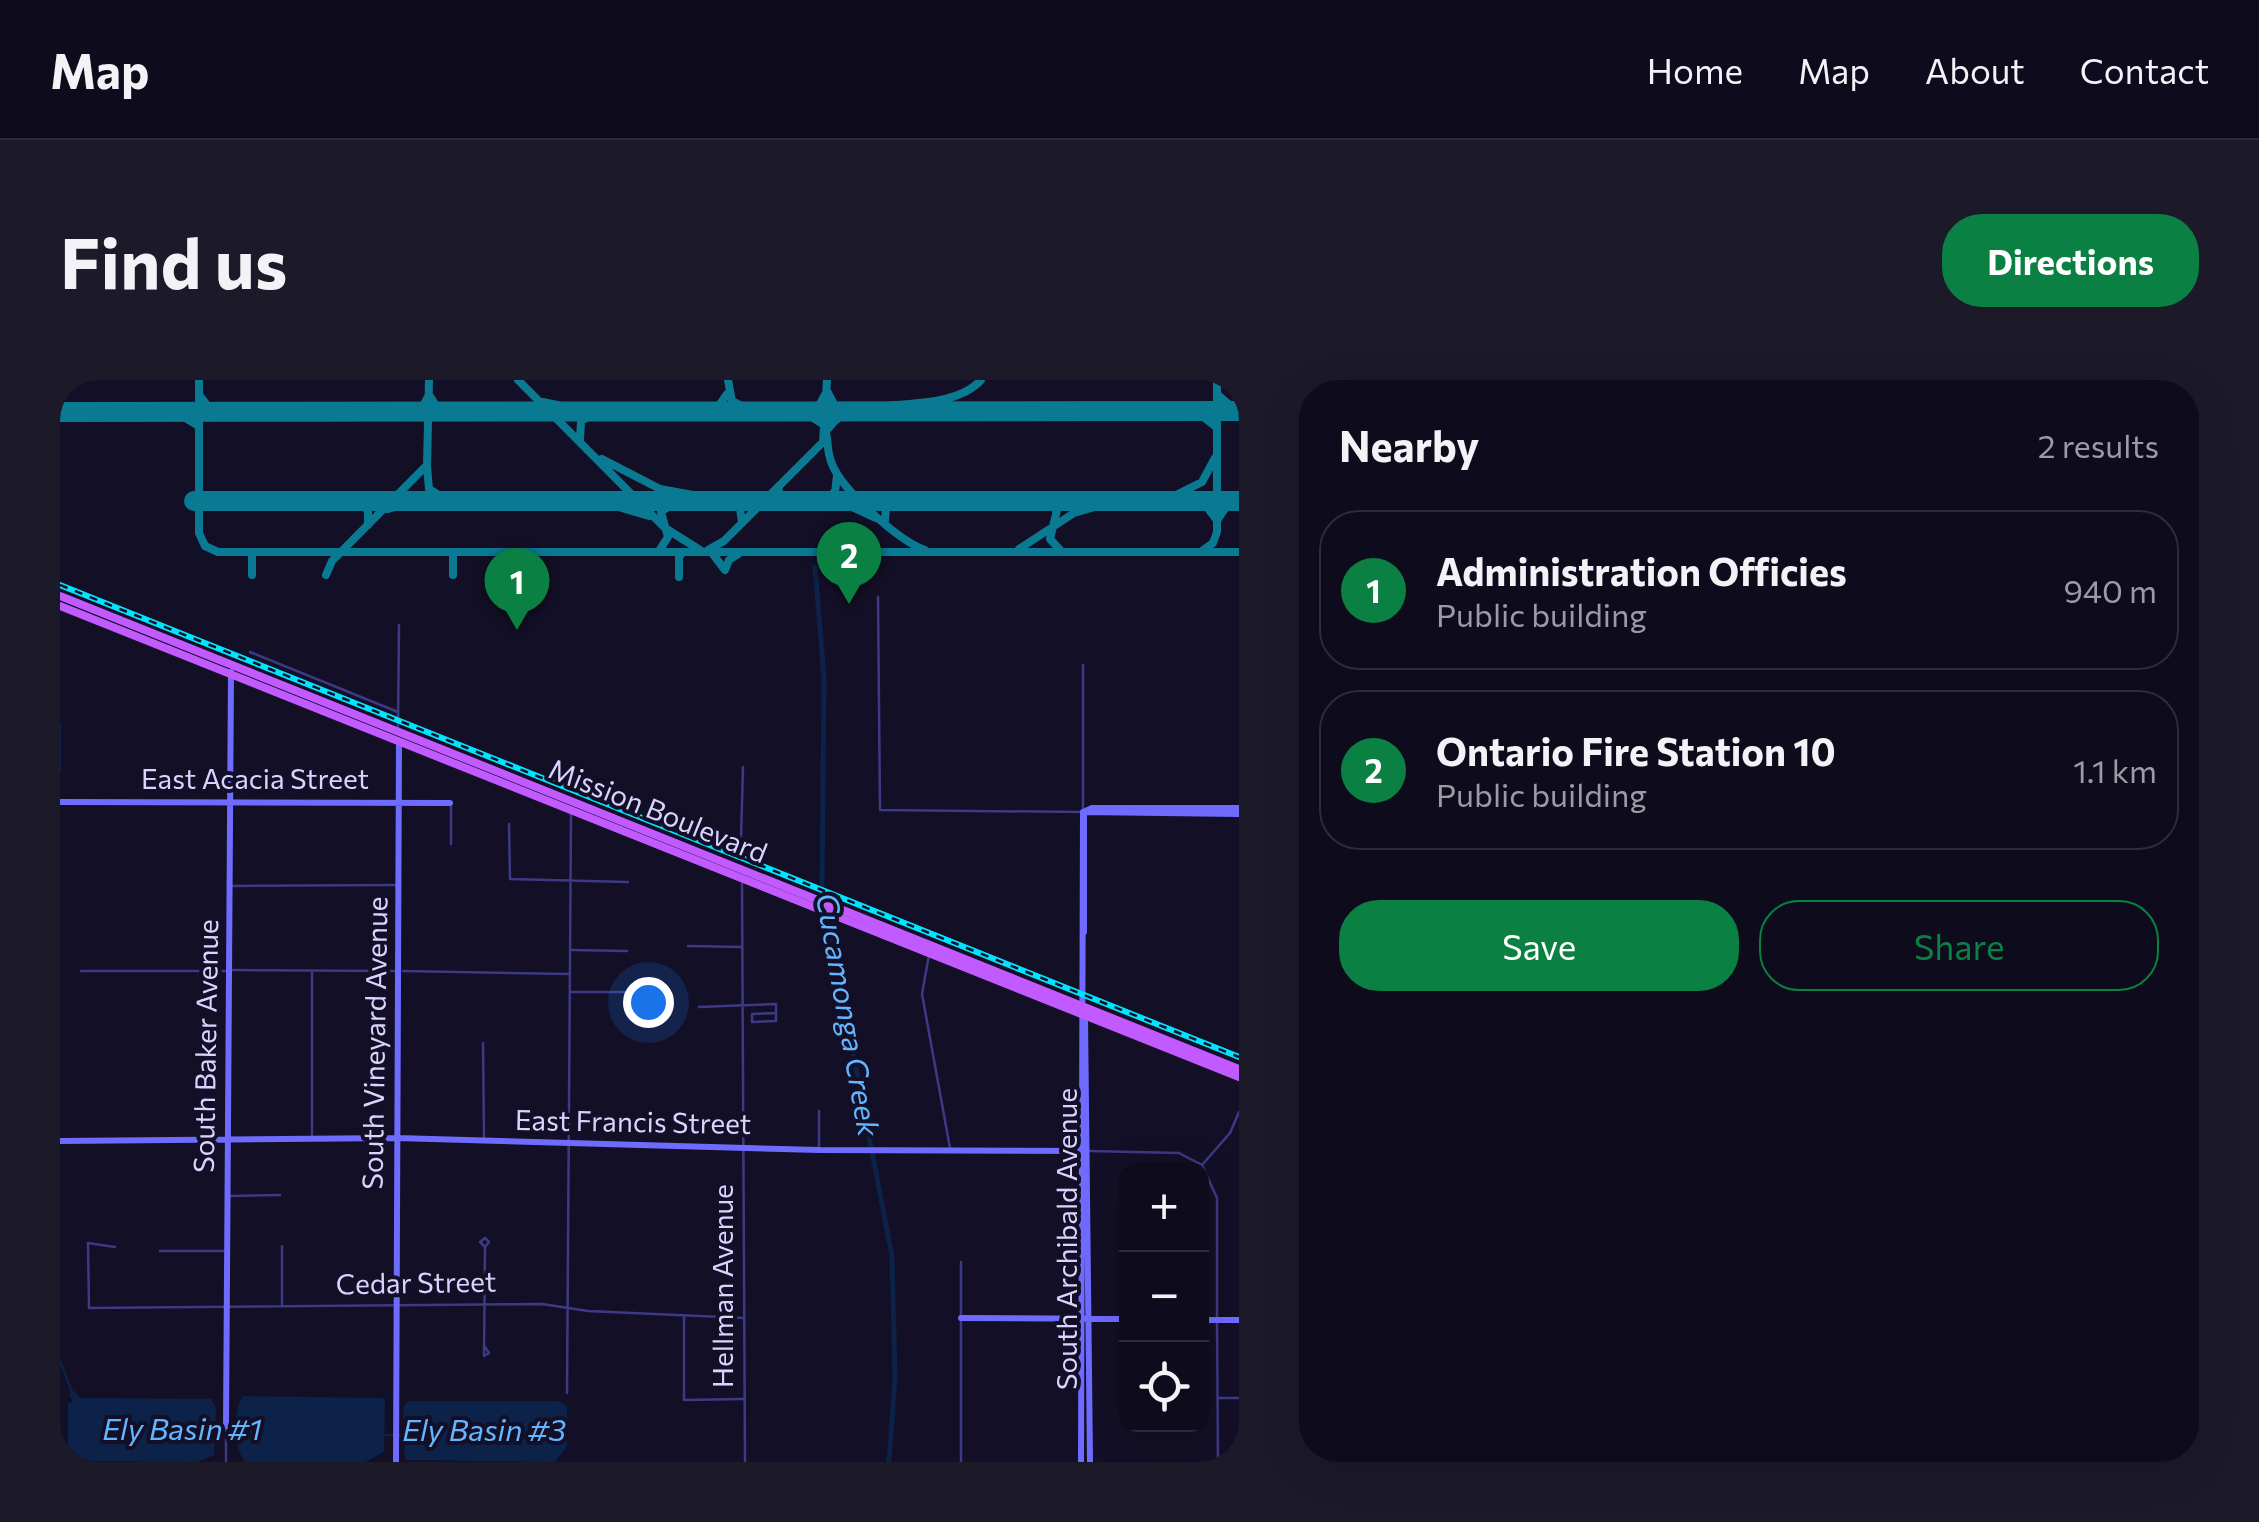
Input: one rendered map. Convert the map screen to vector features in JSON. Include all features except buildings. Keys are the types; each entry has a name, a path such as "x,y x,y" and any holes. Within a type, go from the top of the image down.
{"main road":[{"name":"Mission Boulevard","path":"60,596 232,670 1064,999 1099,1022 1239,1077"},
{"name":"Mission Boulevard","path":"60,606 386,727 571,809 743,873"},
{"path":"386,727 398,716"},
{"name":"Mission Boulevard","path":"824,906 930,954 1239,1068"}],"street":[{"path":"878,597 880,810 1239,811"},
{"name":"South Vineyard Avenue","path":"396,1462 398,625"},
{"path":"250,652 398,716"},
{"path":"1083,665 1087,861 1084,932"},
{"name":"South Baker Avenue","path":"226,1426 232,670"},
{"path":"741,839 742,767"},
{"name":"East Acacia Street","path":"60,802 450,802"},
{"path":"450,802 452,844"},
{"path":"567,1392 571,809"},
{"path":"1084,812 1084,1011"},
{"path":"509,824 510,879 628,882"},
{"path":"1081,848 1087,861"},
{"name":"Hellman Avenue","path":"743,873 745,1462"},
{"path":"230,886 400,885"},
{"path":"686,946 742,947"},
{"path":"571,950 627,951"},
{"path":"930,954 922,994 948,1118 950,1150"},
{"path":"312,970 312,1138"},
{"path":"81,972 571,974"},
{"path":"571,992 628,992 635,997 634,1004"},
{"path":"1064,999 1078,1001 1084,995"},
{"path":"699,1008 776,1004 776,1014"},
{"name":"South Archibald Avenue","path":"1084,1011 1088,1028 1086,1151"},
{"name":"South Archibald Avenue","path":"1084,1011 1090,1462"},
{"path":"1088,1028 1091,1021 1099,1022"},
{"path":"484,1044 484,1141"},
{"path":"819,1111 819,1150"},
{"path":"1205,1162 1230,1134 1239,1112"},
{"path":"1230,1134 1239,1138"},
{"name":"East Francis Street","path":"60,1141 396,1138 819,1150 1173,1152 1195,1162"},
{"path":"1209,1180 1217,1198 1218,1462"},
{"path":"227,1196 280,1195"},
{"name":"Cedar Street","path":"115,1247 88,1243 88,1308 485,1304 744,1318"},
{"path":"282,1246 282,1307"},
{"path":"484,1247 485,1347"},
{"path":"160,1251 227,1251"},
{"path":"961,1262 962,1462"},
{"path":"684,1317 684,1400 744,1399"},
{"path":"961,1318 1119,1319"},
{"name":"South Archibald Avenue","path":"1081,1462 1086,1318"},
{"path":"1209,1320 1239,1320"},
{"path":"1217,1398 1239,1398"},
{"path":"226,1426 226,1462"}],"water":[{"name":"Ely Basin #1","path":"75,1391 80,1398 211,1399 216,1408 214,1455 197,1462 76,1461 68,1448 68,1404 73,1401 69,1394"},
{"path":"243,1396 385,1398 384,1452 365,1462 245,1462 238,1448 236,1429"},
{"name":"Ely Basin #3","path":"409,1401 558,1401 567,1406 567,1446 555,1462 405,1460 403,1407"}],"waterway":[{"name":"Cucamonga Creek","path":"815,567 824,678 822,892 892,1256 895,1378 889,1462"},
{"path":"60,725 60,770"},
{"path":"60,1361 72,1392"},
{"path":"386,1435 403,1435"},
{"path":"216,1437 238,1437"}],"taxiway":[{"path":"199,380 199,533 205,546 218,552 1239,552"},
{"path":"326,575 332,561 427,465 429,380"},
{"path":"518,380 665,528 700,550"},
{"path":"728,380 732,401 752,411"},
{"path":"708,550 724,541 823,442 827,380"},
{"path":"829,428 840,417 857,410 946,399 981,380"},
{"path":"1202,551 1213,543 1217,532 1217,380"},
{"path":"807,411 820,404 827,391 835,406 848,411"},
{"path":"705,411 718,407 727,394"},
{"path":"409,412 423,406 429,395 437,407 450,412"},
{"path":"1218,395 1237,411"},
{"path":"200,396 209,408 224,412"},
{"path":"543,402 585,411"},
{"path":"580,440 581,421 598,411"},
{"path":"802,411 824,425 830,459 847,487 887,526 925,550"},
{"path":"1196,411 1215,426"},
{"path":"176,412 197,425"},
{"path":"1164,501 1202,482 1215,458"},
{"path":"602,459 660,489 726,501"},
{"path":"427,466 429,489 448,501"},
{"path":"823,500 835,492 837,476"},
{"path":"778,487 780,498 791,501"},
{"path":"862,496 883,501"},
{"path":"356,501 368,510 368,525"},
{"path":"388,509 415,501"},
{"path":"598,501 649,516"},
{"path":"659,551 668,537 661,512 676,501"},
{"path":"728,501 740,508 742,523"},
{"path":"763,505 779,501"},
{"path":"824,501 850,506 876,518"},
{"path":"885,521 886,507 900,501"},
{"path":"1044,501 1057,510 1050,539 1062,552"},
{"path":"1019,549 1074,513 1115,501"},
{"path":"1192,501 1207,507 1216,519"},
{"path":"1218,519 1226,507 1239,501"},
{"path":"679,577 679,557 683,552"},
{"path":"252,553 252,575"},
{"path":"453,553 453,575"},
{"path":"712,553 725,570 729,560 740,553"}],"runway":[{"path":"60,412 1239,411"},
{"path":"194,501 1239,501"}],"railway":[{"path":"60,585 1239,1057"}],"place":[{"name":"Ontario Fire Station 10","path":"849,604"},
{"name":"Administration Officies","path":"517,630"}]}
